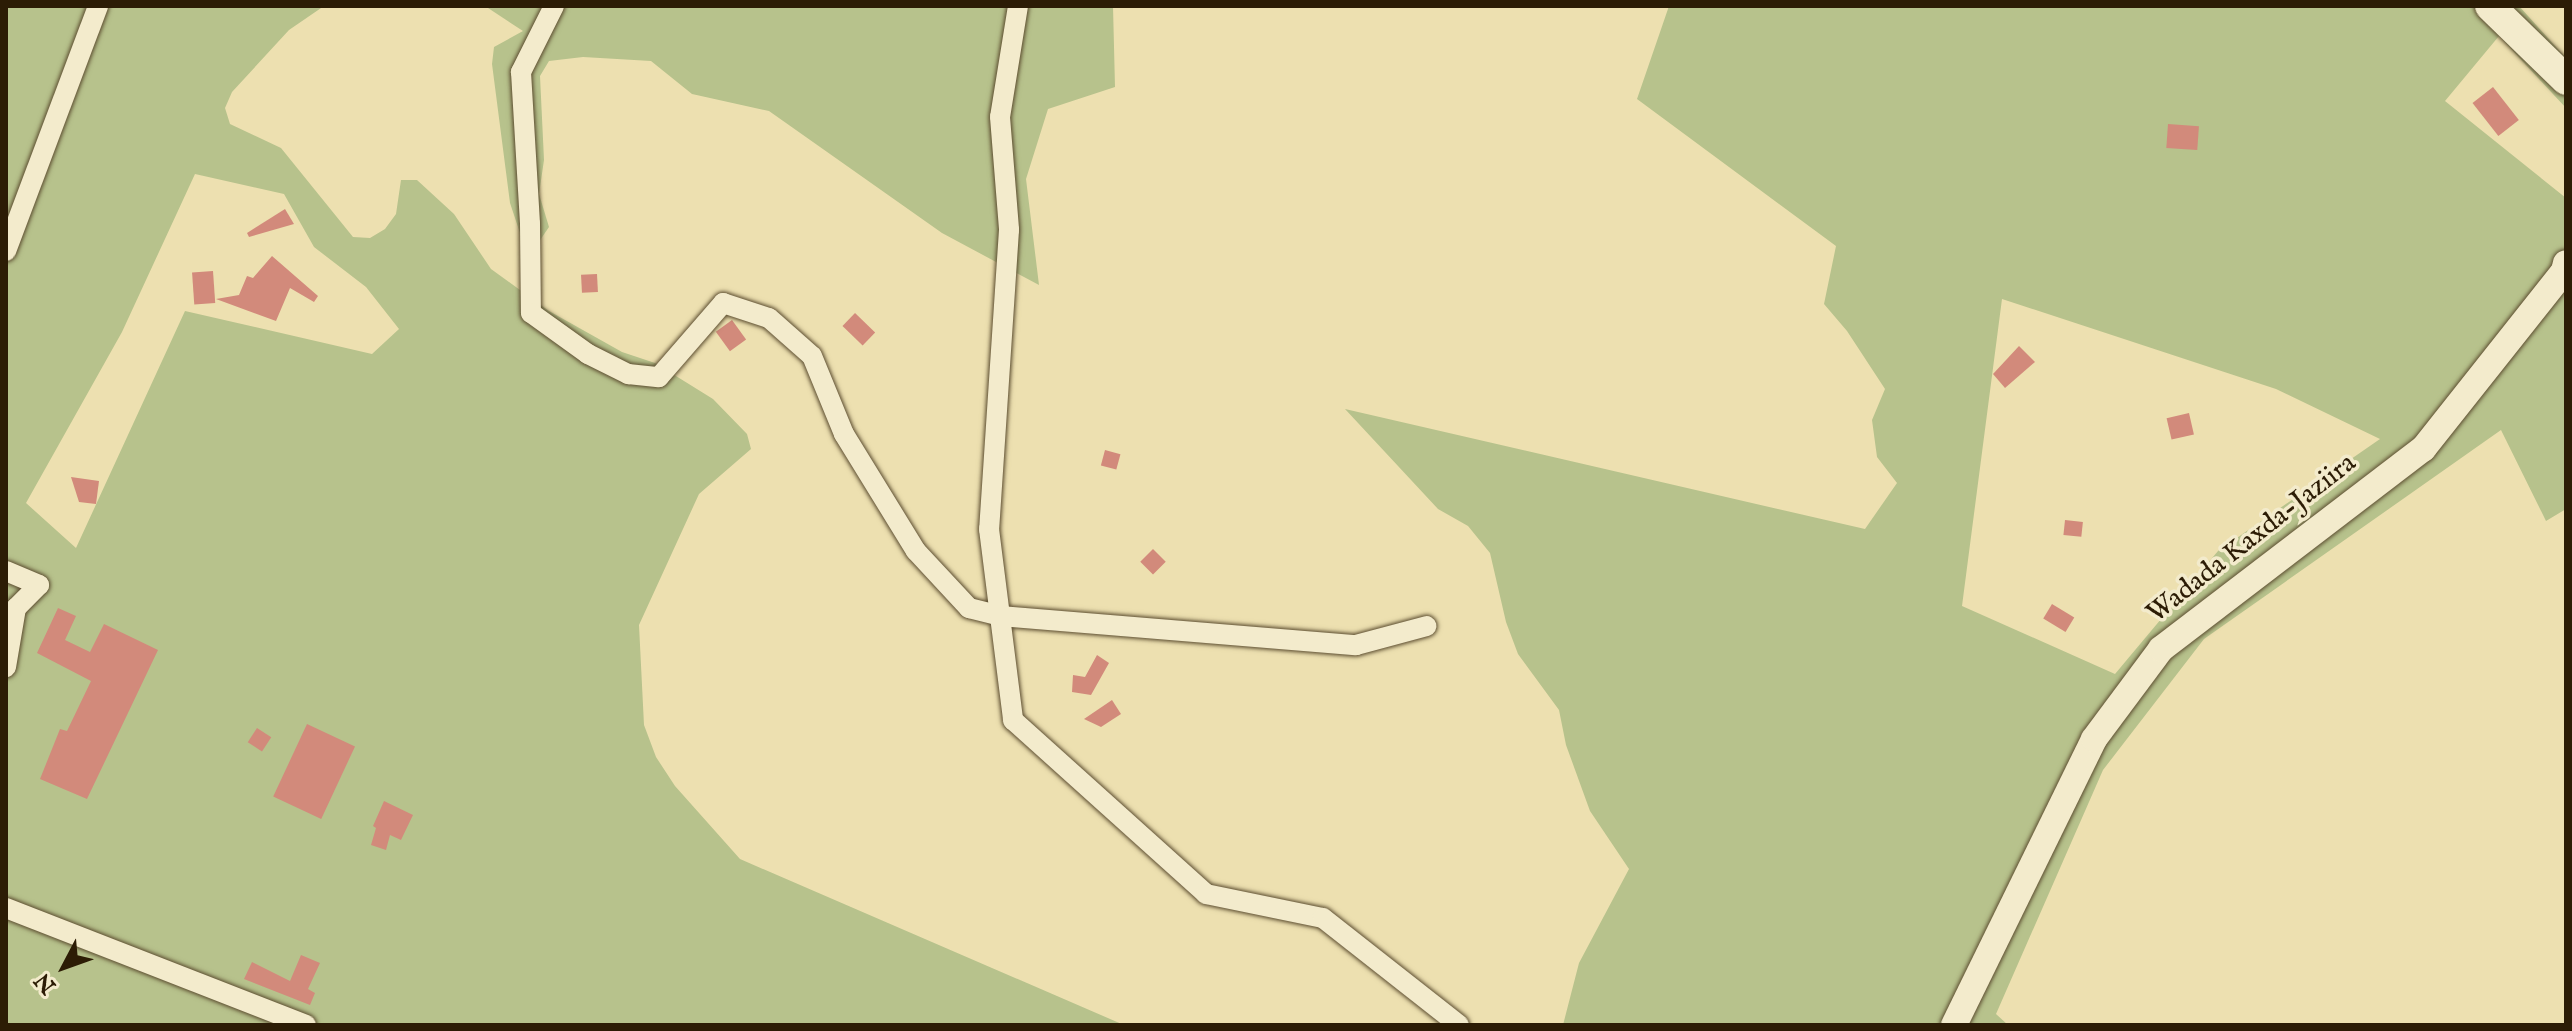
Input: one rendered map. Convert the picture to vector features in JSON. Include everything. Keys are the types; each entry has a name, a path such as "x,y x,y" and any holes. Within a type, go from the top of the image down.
{"main road":[{"path":"2490,6 2566,80"}],"street":[{"path":"6,251 98,6"},
{"path":"554,6 521,72 530,224 531,313 588,354 628,374 659,377 723,303 769,318 812,356 844,434 916,551 969,608 1000,616 1356,645 1427,626"},
{"path":"1018,6 1000,117 1009,230 989,529 1013,720 1206,894 1323,918 1459,1025"},
{"name":"Wadada Kaxda-Jaziira","path":"1954,1025 2094,739 2161,649 2423,449 2564,271 2566,263"},
{"path":"6,571 39,585 16,608 6,667"},
{"path":"6,908 306,1025"}],"green space":[{"path":"6,6 324,6 289,30 232,92 225,108 230,124 281,148 353,237 370,238 385,229 396,214 401,180 417,180 454,214 491,269 549,311 622,352 655,363 713,399 747,434 751,449 699,494 639,625 644,725 656,757 675,786 740,859 1124,1025 6,1025","holes":["195,174 284,194 314,247 366,287 399,329 372,354 185,311 76,548 26,503 122,332"]},
{"path":"485,6 1113,6 1115,87 1048,109 1026,179 1039,285 942,233 769,111 692,94 651,61 583,57 549,61 540,76 544,160 539,194 549,227 534,249 521,236 510,203 492,64 494,47 523,31"},
{"path":"1669,6 2519,6 2566,58 2566,108 2499,36 2445,101 2566,198 2566,509 2546,521 2501,430 2204,639 2103,770 1996,1014 2008,1025 1563,1025 1579,963 1629,869 1590,811 1566,745 1559,710 1518,654 1506,622 1490,553 1468,526 1438,509 1345,409 1865,529 1897,483 1877,457 1872,420 1885,389 1847,331 1824,304 1836,246 1637,99","holes":["2002,299 2276,389 2380,439 2218,551 2115,674 1962,606"]}],"building":[{"path":"2493,87 2519,120 2498,136 2473,103"},
{"path":"2168,124 2199,126 2197,150 2166,148"},
{"path":"285,209 294,224 249,237 247,233"},
{"path":"272,256 318,296 314,302 290,288 276,321 216,299 239,295 247,276 253,278"},
{"path":"213,271 215,303 194,304 192,272"},
{"path":"597,274 598,292 582,293 581,275"},
{"path":"855,313 875,332 863,345 842,326"},
{"path":"732,320 746,339 730,351 716,332"},
{"path":"2019,346 2035,362 2005,388 1993,374"},
{"path":"2189,413 2194,434 2172,440 2167,418"},
{"path":"1105,450 1120,454 1116,470 1101,465"},
{"path":"71,477 99,481 96,504 79,502"},
{"path":"2065,520 2083,522 2081,537 2063,535"},
{"path":"1153,549 1166,562 1153,574 1140,562"},
{"path":"2052,604 2074,617 2066,632 2043,619"},
{"path":"58,608 76,616 65,640 90,652 104,624 158,650 87,799 40,779 60,729 67,731 91,681 37,653"},
{"path":"1097,655 1109,663 1091,695 1072,692 1073,675 1085,677"},
{"path":"1112,700 1121,714 1101,727 1084,719"},
{"path":"307,724 355,746 321,819 273,797"},
{"path":"257,728 271,737 262,752 248,742"},
{"path":"384,801 413,815 401,840 390,835 386,850 371,845 376,828 373,826"},
{"path":"301,955 320,963 308,989 315,993 310,1005 244,979 252,962 290,981"}]}
